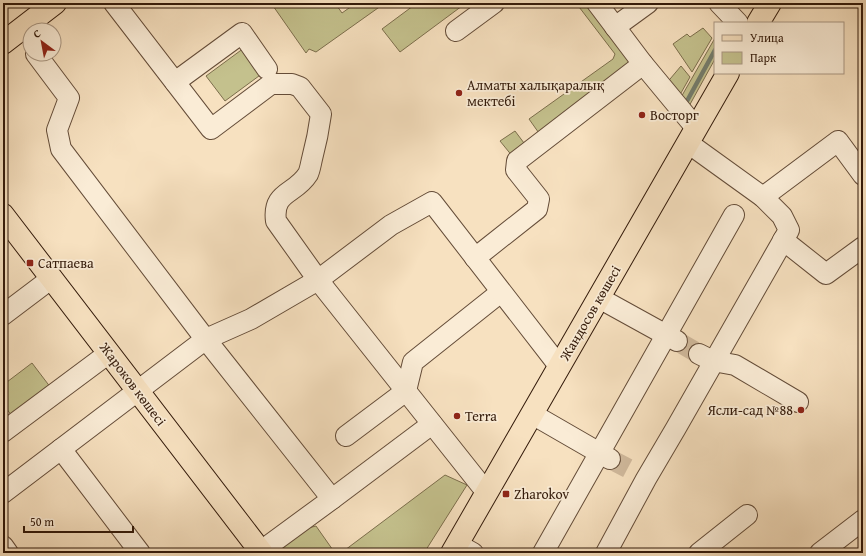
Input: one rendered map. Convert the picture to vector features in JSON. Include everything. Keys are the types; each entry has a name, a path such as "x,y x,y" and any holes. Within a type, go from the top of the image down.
{"main road":[{"path":"17,40 54,3"},
{"path":"759,22 770,3"},
{"name":"Жандосов көшесі","path":"461,550 487,493 727,74"},
{"name":"Жароков көшесі","path":"3,215 262,552"}],"street":[{"path":"114,3 211,129 271,84 292,84 300,87 321,114 319,132 308,173 296,187 279,200 275,210 276,221 318,280 487,493"},
{"path":"456,31 494,3"},
{"path":"597,3 644,64 692,136 763,197 782,216 789,230 706,358 676,428 639,475 606,553"},
{"path":"615,27 648,3"},
{"path":"719,3 737,22"},
{"path":"175,82 242,33 267,69"},
{"path":"42,62 69,98 56,130 61,149 206,339 332,499"},
{"path":"475,258 537,209 540,199 516,170 517,161 644,64"},
{"path":"763,197 838,141 863,175"},
{"path":"3,493 206,339 251,319 318,280 392,225 432,202 559,366"},
{"path":"543,553 605,456 672,338 734,215"},
{"path":"783,240 826,274 863,247"},
{"path":"3,315 52,278"},
{"path":"346,436 406,391 413,362 501,292"},
{"path":"599,298 672,338"},
{"path":"3,432 108,353"},
{"path":"706,358 735,365 798,402"},
{"path":"532,414 605,456"},
{"path":"262,552 432,424"},
{"path":"62,449 140,553"},
{"path":"699,553 747,515"},
{"path":"820,553 863,520"},
{"path":"3,546 8,553"}],"green space":[{"path":"271,3 335,3 342,13 356,3 385,3 316,52 309,49 306,53"},
{"path":"417,3 466,3 400,52 382,29"},
{"path":"576,3 592,3 636,64 541,136 529,119 613,59 615,54"},
{"path":"703,28 712,38 692,72 673,44 687,34 690,37"},
{"path":"714,40 714,61 688,108 680,99"},
{"path":"244,48 263,73 225,101 206,76"},
{"path":"681,66 690,77 677,100 665,85"},
{"path":"515,131 527,147 513,157 500,141"},
{"path":"32,363 51,388 12,416 3,404 3,385"},
{"path":"445,475 467,485 424,553 341,553"},
{"path":"316,526 335,553 273,553 308,528"}],"waterway":[{"path":"687,101 714,52"}],"tunnel":[{"path":"677,341 699,354"},
{"path":"610,459 633,471"}],"place":[{"name":"Алматы халықаралық мектебі","path":"459,93"},
{"name":"Восторг","path":"642,115"},
{"name":"Сатпаева","path":"30,263"},
{"name":"Ясли-сад №88","path":"801,410"},
{"name":"Terra","path":"457,416"},
{"name":"Zharokov","path":"506,494"}]}
